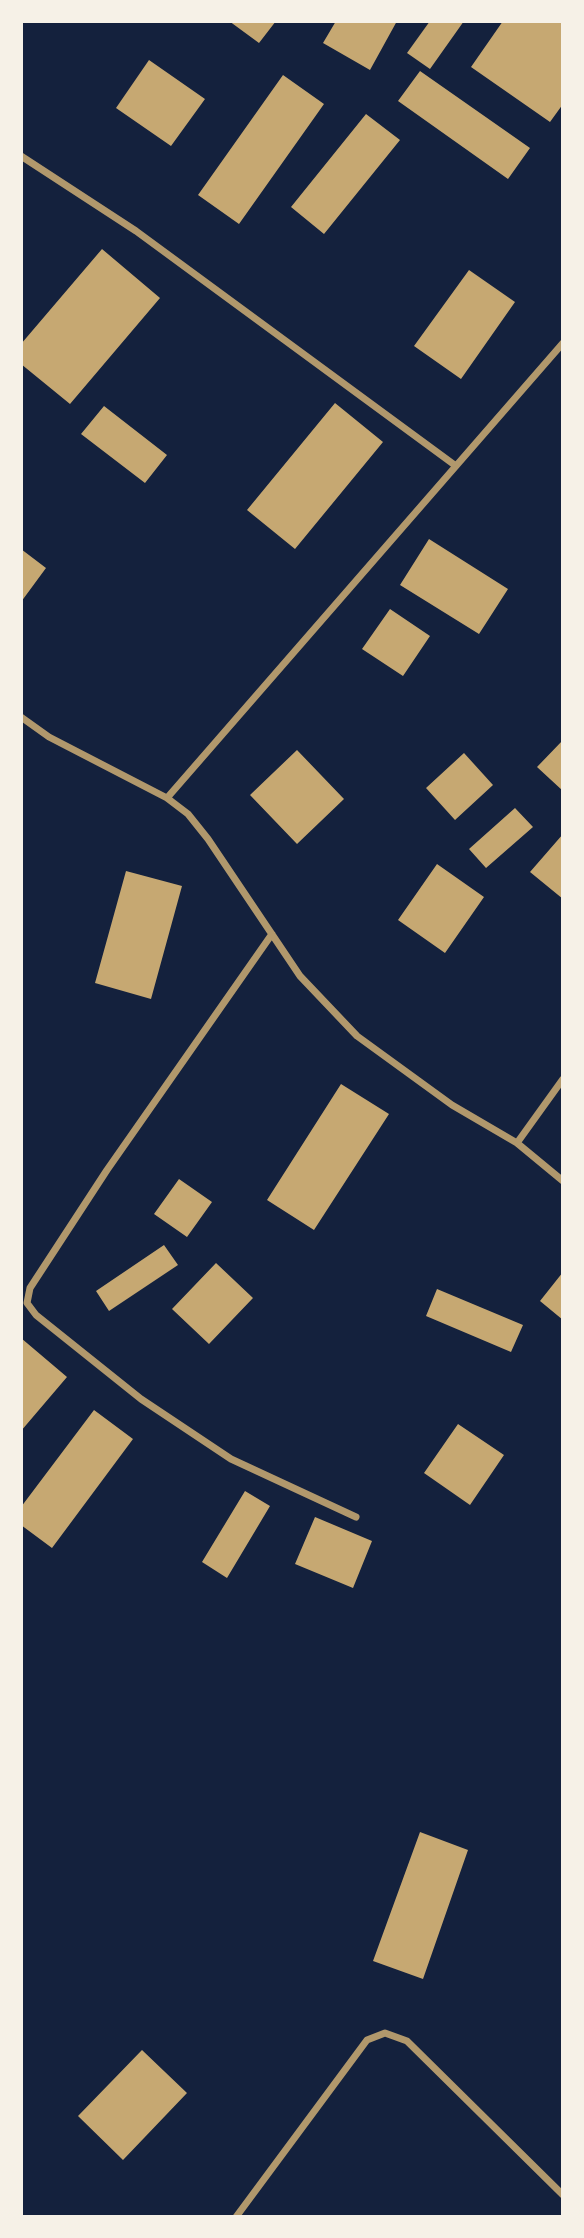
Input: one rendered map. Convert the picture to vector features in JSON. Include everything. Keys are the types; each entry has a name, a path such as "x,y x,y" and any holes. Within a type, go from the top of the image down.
{"street":[{"path":"21,156 136,231 456,466"},
{"path":"167,798 563,343"},
{"path":"21,717 48,737 167,798 188,814 208,839 300,976 357,1036 452,1105 517,1143 563,1181"},
{"path":"272,934 107,1171 30,1289 27,1303 36,1315 141,1399 220,1451 356,1517"},
{"path":"517,1143 563,1079"},
{"path":"236,2217 367,2040 385,2033 407,2041 563,2195"}],"building":[{"path":"229,21 276,21 259,43"},
{"path":"336,21 397,21 370,70 323,43"},
{"path":"430,21 464,21 430,69 407,53"},
{"path":"503,21 563,21 563,104 550,122 471,67"},
{"path":"149,60 205,99 171,146 116,108"},
{"path":"420,71 530,148 508,179 398,101"},
{"path":"283,75 324,104 239,224 198,195"},
{"path":"366,114 400,140 324,234 291,207"},
{"path":"102,249 160,298 70,404 21,364 21,344"},
{"path":"469,270 515,302 461,379 414,346"},
{"path":"335,403 383,442 295,549 247,510"},
{"path":"104,406 167,455 145,483 81,434"},
{"path":"429,539 508,589 479,634 400,585"},
{"path":"21,549 46,568 21,602"},
{"path":"390,609 430,636 403,676 362,649"},
{"path":"563,740 563,791 537,767"},
{"path":"297,750 344,799 297,844 250,795"},
{"path":"464,753 493,785 455,820 426,788"},
{"path":"515,808 533,827 486,868 469,849"},
{"path":"563,834 563,899 530,872"},
{"path":"437,864 484,897 445,953 398,920"},
{"path":"126,871 182,886 151,999 95,983"},
{"path":"341,1084 389,1114 314,1230 267,1200"},
{"path":"179,1179 212,1202 187,1237 154,1214"},
{"path":"164,1245 178,1265 109,1311 96,1291"},
{"path":"216,1263 253,1298 209,1344 172,1309"},
{"path":"563,1272 563,1320 540,1301"},
{"path":"437,1289 523,1325 511,1352 426,1316"},
{"path":"21,1338 67,1377 21,1431"},
{"path":"94,1410 133,1439 52,1548 21,1525 21,1507"},
{"path":"458,1424 504,1455 470,1505 424,1473"},
{"path":"245,1491 270,1506 227,1578 202,1562"},
{"path":"315,1517 372,1541 353,1588 295,1564"},
{"path":"420,1832 468,1850 423,1979 373,1961"},
{"path":"142,2050 187,2093 123,2160 78,2116"}]}
